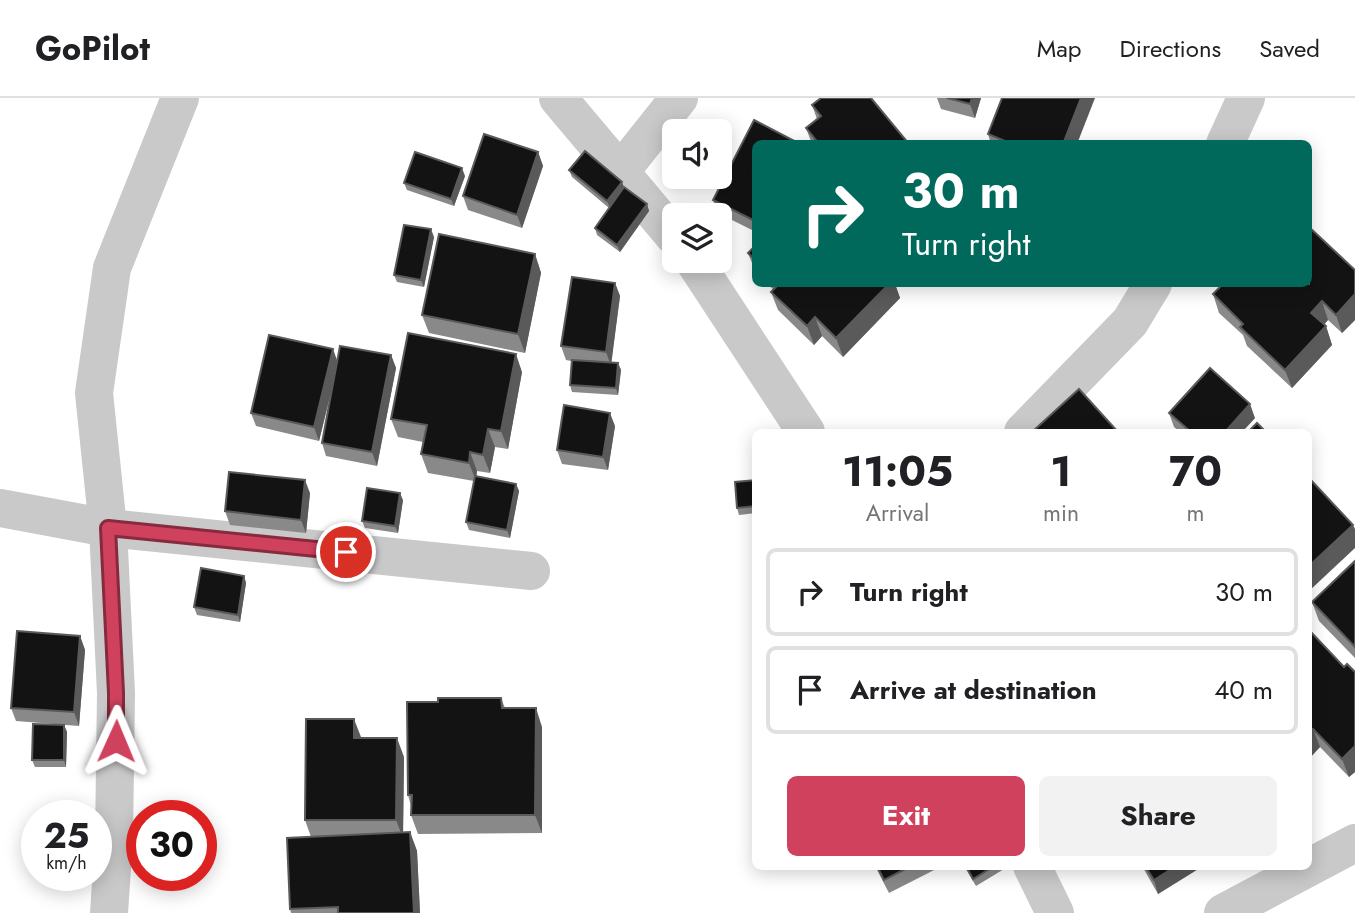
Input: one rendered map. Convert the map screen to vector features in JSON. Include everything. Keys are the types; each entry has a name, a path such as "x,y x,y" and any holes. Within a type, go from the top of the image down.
{"street":[{"path":"109,913 114,838 116,693 108,528 94,393 112,268 180,98"},
{"path":"558,98 662,222"},
{"path":"620,172 679,98"},
{"path":"1227,140 1246,98"},
{"path":"702,273 804,429"},
{"path":"1026,429 1130,323 1151,287"},
{"path":"0,508 108,528 531,571"},
{"path":"1312,866 1355,843"},
{"path":"1034,870 1055,913"},
{"path":"1223,913 1304,870"}],"building":[{"path":"821,98 871,98 906,140 816,140 806,128 821,116 812,105"},
{"path":"947,98 972,98 970,104"},
{"path":"1002,98 1081,98 1065,140 1002,140 988,134"},
{"path":"754,120 792,140 752,140 752,220 732,210 732,203 713,200 719,189 732,189 732,163"},
{"path":"484,134 538,152 517,215 463,196"},
{"path":"585,151 622,182 607,201 569,170"},
{"path":"415,152 462,168 451,199 404,183"},
{"path":"624,187 647,204 617,245 595,228"},
{"path":"404,225 431,229 421,280 394,275"},
{"path":"1312,230 1355,270 1355,294 1336,315 1322,301 1311,313 1326,326 1285,370 1240,327 1243,324 1213,294 1220,287 1312,287"},
{"path":"439,234 535,254 518,334 422,315"},
{"path":"572,277 615,283 606,352 561,346"},
{"path":"776,287 886,287 836,338 815,317 807,326 771,292"},
{"path":"408,333 516,354 501,431 488,429 483,455 470,452 469,463 421,454 427,425 391,419"},
{"path":"269,335 333,349 314,427 251,413"},
{"path":"340,346 391,355 372,452 322,443"},
{"path":"572,360 618,363 616,388 570,385"},
{"path":"1210,368 1250,404 1228,429 1188,429 1169,413"},
{"path":"1079,389 1115,429 1035,429"},
{"path":"564,405 610,413 603,457 557,450"},
{"path":"1257,423 1263,429 1251,429"},
{"path":"229,472 305,480 301,520 225,511"},
{"path":"475,476 516,484 507,530 466,522"},
{"path":"752,480 752,506 737,508 735,482"},
{"path":"1312,481 1353,525 1312,563"},
{"path":"367,488 400,493 395,526 362,521"},
{"path":"1355,561 1355,647 1312,602"},
{"path":"201,568 244,576 238,615 194,607"},
{"path":"17,631 80,636 74,712 11,708"},
{"path":"1312,633 1344,667 1347,664 1355,672 1355,746 1342,759 1313,729"},
{"path":"438,698 501,698 502,708 536,708 535,815 411,815 412,795 408,795 407,702 438,702"},
{"path":"306,719 354,719 354,738 397,738 396,820 305,820"},
{"path":"33,724 64,725 64,760 32,760"},
{"path":"410,832 414,913 338,913 338,907 290,909 287,838"},
{"path":"879,870 903,870 884,880"},
{"path":"968,870 988,870 973,879"},
{"path":"1148,870 1170,870 1154,880"}],"route":[{"path":"116,741 108,528 346,552"}]}
